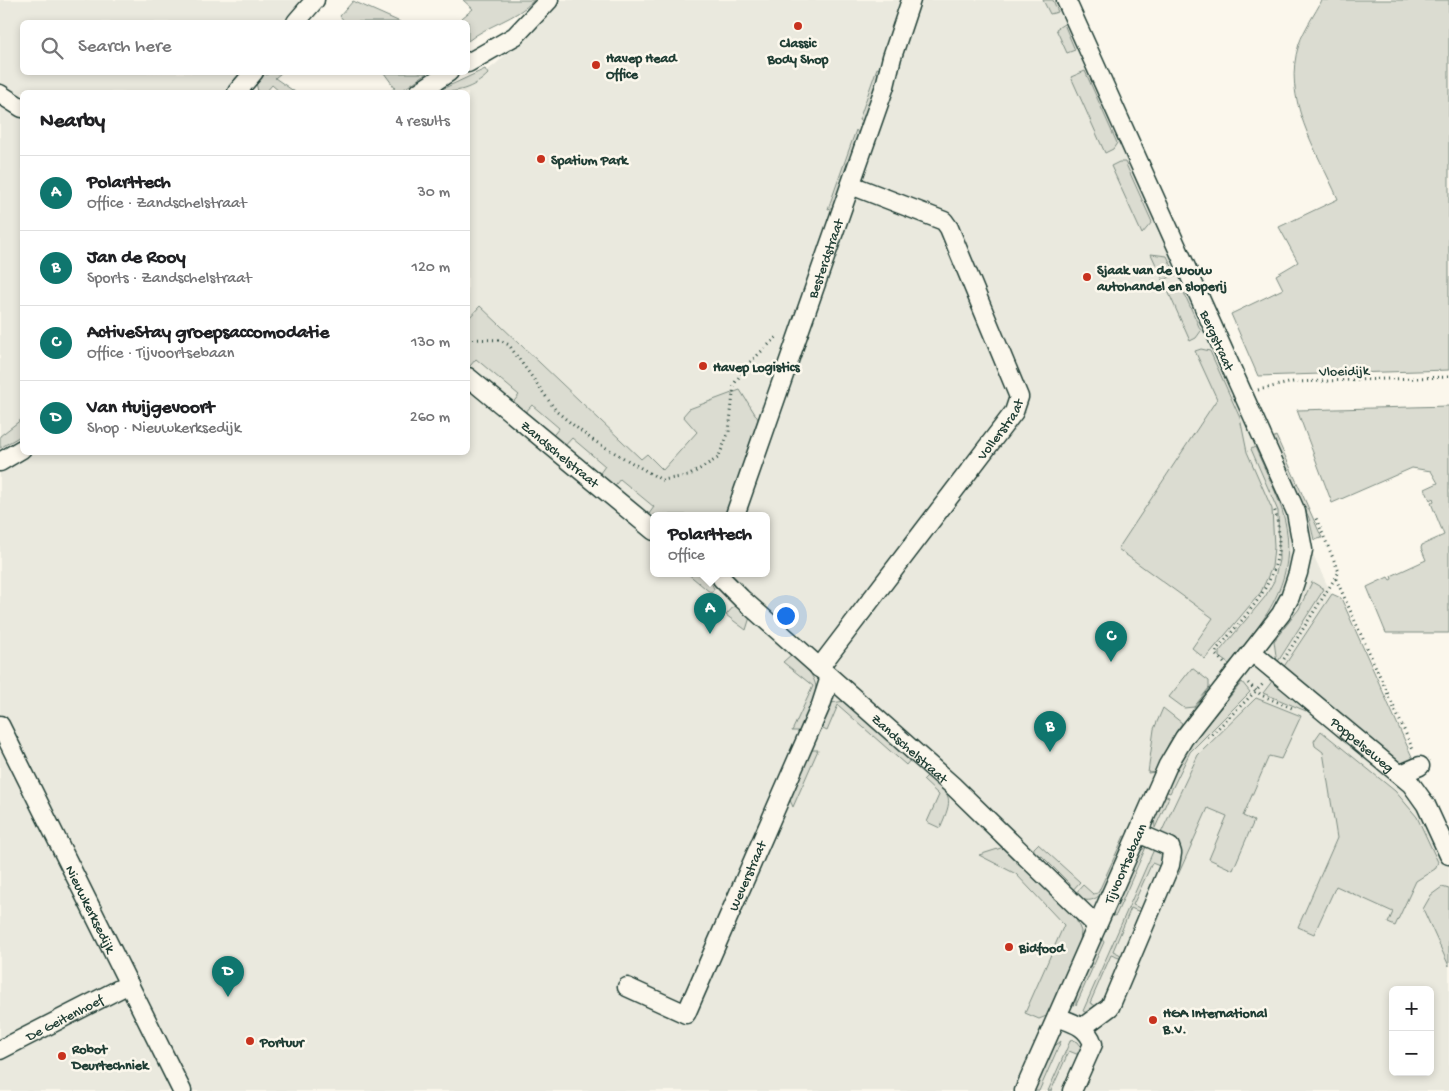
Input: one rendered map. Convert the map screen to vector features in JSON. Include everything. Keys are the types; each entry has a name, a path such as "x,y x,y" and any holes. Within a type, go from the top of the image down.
{"street":[{"path":"298,20 315,0"},
{"path":"470,62 515,36 549,0"},
{"name":"Besterdstraat","path":"736,512 885,86 911,0"},
{"name":"Bergstraat","path":"1066,0 1241,394 1296,512 1303,550 1298,573 1290,597 1281,614 1252,652"},
{"path":"239,90 251,75"},
{"path":"422,90 445,75"},
{"path":"0,94 20,107"},
{"name":"Vollerstraat","path":"824,672 1014,412 1019,397 953,237 944,221 851,185"},
{"name":"Zandschelstraat","path":"470,379 650,528"},
{"path":"0,462 20,450"},
{"name":"Zandschelstraat","path":"722,577 741,598 952,785 1097,926"},
{"name":"Poppelseweg","path":"1252,652 1400,774 1417,791 1449,856"},
{"name":"Tijvoortsebaan","path":"1024,1091 1168,765 1184,738 1252,652"},
{"name":"Weverstraat","path":"627,987 686,1014 821,705 824,672"},
{"name":"Nieuwkerksedijk","path":"0,725 182,1091"},
{"path":"1400,774 1420,766"},
{"path":"1083,1028 1110,1007 1170,865 1172,853 1170,847 1138,833"},
{"name":"De Geitenhoef","path":"0,1050 129,984"},
{"path":"1057,1016 1083,1028 1089,1033 1092,1044 1072,1091"}],"path":[{"path":"470,339 500,340 508,346 557,412 591,439 662,480 688,476 718,458 729,432 734,384 749,363 768,347 788,325 803,322"},
{"name":"Vloeidijk","path":"1241,394 1293,382 1449,378"},
{"path":"1205,741 1256,691 1215,654 1267,588 1276,559 1278,536 1273,504"},
{"path":"1275,671 1336,579 1420,766"}],"shaded area":[{"path":"0,0 309,0 293,20 20,20 20,75 248,75 236,90 20,90 20,455 470,455 470,90 463,90 497,63 559,0 1060,0 1449,852 1449,1091 0,1091"},
{"path":"463,0 534,0 519,12 470,40 470,20 459,20 473,9"},
{"path":"1043,0 1053,0 1058,12 1050,14"},
{"path":"1322,0 1449,0 1449,370 1258,376 1231,314 1283,289 1276,275 1298,262 1279,227 1338,199 1304,124 1295,85 1295,64 1299,44"},
{"path":"353,1 396,20 343,20 340,16"},
{"path":"1064,24 1075,50 1067,53 1056,29"},
{"path":"877,68 882,70 866,121 859,120"},
{"path":"485,69 488,74 470,87 460,90 440,90"},
{"path":"1085,71 1117,143 1113,149 1105,153 1071,77"},
{"path":"261,75 279,75 275,78 292,90 278,90 272,85 268,90 258,90 256,82"},
{"path":"385,75 424,75 403,90 392,90 395,88"},
{"path":"856,130 860,136 836,206 828,209"},
{"path":"1119,162 1125,162 1152,222 1142,234 1111,166"},
{"path":"1151,254 1167,256 1176,275 1163,280"},
{"path":"1181,286 1201,331 1196,338 1190,341 1168,291"},
{"path":"480,306 641,459 647,454 663,470 697,432 683,416 689,409 740,390 760,422 729,512 650,512 654,507 620,479 613,488 598,476 605,466 572,438 563,448 551,438 559,428 532,405 523,415 511,405 519,395 476,359 470,366 470,317"},
{"path":"1201,349 1210,351 1240,418 1247,452 1272,509 1274,547 1272,567 1261,592 1205,659 1192,648 1213,618 1118,549 1217,399 1195,351"},
{"path":"1449,406 1449,633 1386,633 1367,587 1388,577 1390,580 1392,579 1391,576 1426,560 1421,548 1422,545 1444,535 1431,503 1434,501 1433,498 1430,500 1425,489 1438,483 1431,471 1412,468 1332,503 1297,410"},
{"path":"20,421 20,436 0,448 0,436"},
{"path":"1276,436 1322,538 1314,540 1309,518 1273,438"},
{"path":"1255,447 1282,510 1287,533 1288,555 1284,575 1268,612 1229,664 1219,657 1219,652 1265,597 1274,581 1279,560 1278,511 1251,449"},
{"path":"650,512 650,520 646,518"},
{"path":"692,577 709,577 714,589 711,593"},
{"path":"1312,582 1324,589 1277,663 1274,641 1299,609"},
{"path":"1332,594 1341,598 1413,759 1402,764 1283,668"},
{"path":"736,604 750,617 746,630 726,615"},
{"path":"792,654 811,674 816,690 812,707 801,731 792,731 813,686 783,662"},
{"path":"1192,668 1209,681 1209,688 1194,707 1184,708 1169,697"},
{"path":"1273,680 1305,706 1306,711 1263,693"},
{"path":"1242,682 1250,692 1190,752 1170,793 1165,791 1186,750"},
{"path":"1256,698 1301,716 1281,759 1269,756 1243,816 1254,821 1233,870 1209,859 1227,816 1208,808 1178,875 1173,872 1180,846 1160,835 1198,755"},
{"path":"846,701 911,759 906,765 838,705 827,731 821,728 830,703"},
{"path":"1163,708 1182,723 1169,743 1156,772 1148,773 1154,729"},
{"path":"1321,731 1395,791 1417,817 1438,862 1435,869 1416,881 1395,926 1388,923 1393,912 1336,886 1314,934 1298,927 1337,838 1323,752 1315,746 1314,741"},
{"path":"810,750 818,750 793,807 789,798"},
{"path":"928,775 942,788 948,798 949,804 940,828 927,822 939,795 923,780"},
{"path":"1164,795 1169,797 1155,828 1154,816"},
{"path":"1124,836 1127,837 1100,895 1087,900 1074,895 1083,885 1093,894 1098,893"},
{"path":"1038,844 1080,882 1071,892 1068,888 1070,884 1041,855 1036,857 1033,855 1034,848"},
{"path":"1004,847 1075,917 1081,931 1080,942 1049,1015 1039,1019 1025,1013 1064,925 1016,874 979,855"},
{"path":"1146,847 1114,916 1111,914 1139,852"},
{"path":"1155,847 1164,851 1162,867 1152,863 1133,905 1144,910 1142,913 1131,908 1113,951 1123,956 1122,959 1111,955 1090,1003 1100,1008 1089,1014 1083,1011"},
{"path":"1442,887 1449,889 1449,966 1423,909 1431,895"},
{"path":"1101,938 1104,942 1076,1005 1076,994"},
{"path":"1071,1039 1078,1042 1082,1048 1079,1055 1069,1051 1051,1091 1048,1091"},
{"path":"1061,1041 1039,1091 1034,1091 1052,1048"}],"place":[{"name":"Classic Body Shop","path":"798,26"},
{"name":"Havep Head Office","path":"596,65"},
{"name":"Spatium Park","path":"541,159"},
{"name":"Sjaak van de Wouw autohandel en sloperij","path":"1087,277"},
{"name":"Havep Logistics","path":"703,366"},
{"name":"Polarttech","path":"710,634"},
{"name":"ActiveStay groepsaccomodatie","path":"1111,662"},
{"name":"Jan de Rooy","path":"1050,752"},
{"name":"Bidfood","path":"1009,947"},
{"name":"Van Huijgevoort","path":"228,997"},
{"name":"HGA International B.V.","path":"1153,1020"},
{"name":"Portuur","path":"250,1041"},
{"name":"Robot Deurtechniek","path":"62,1056"}]}
